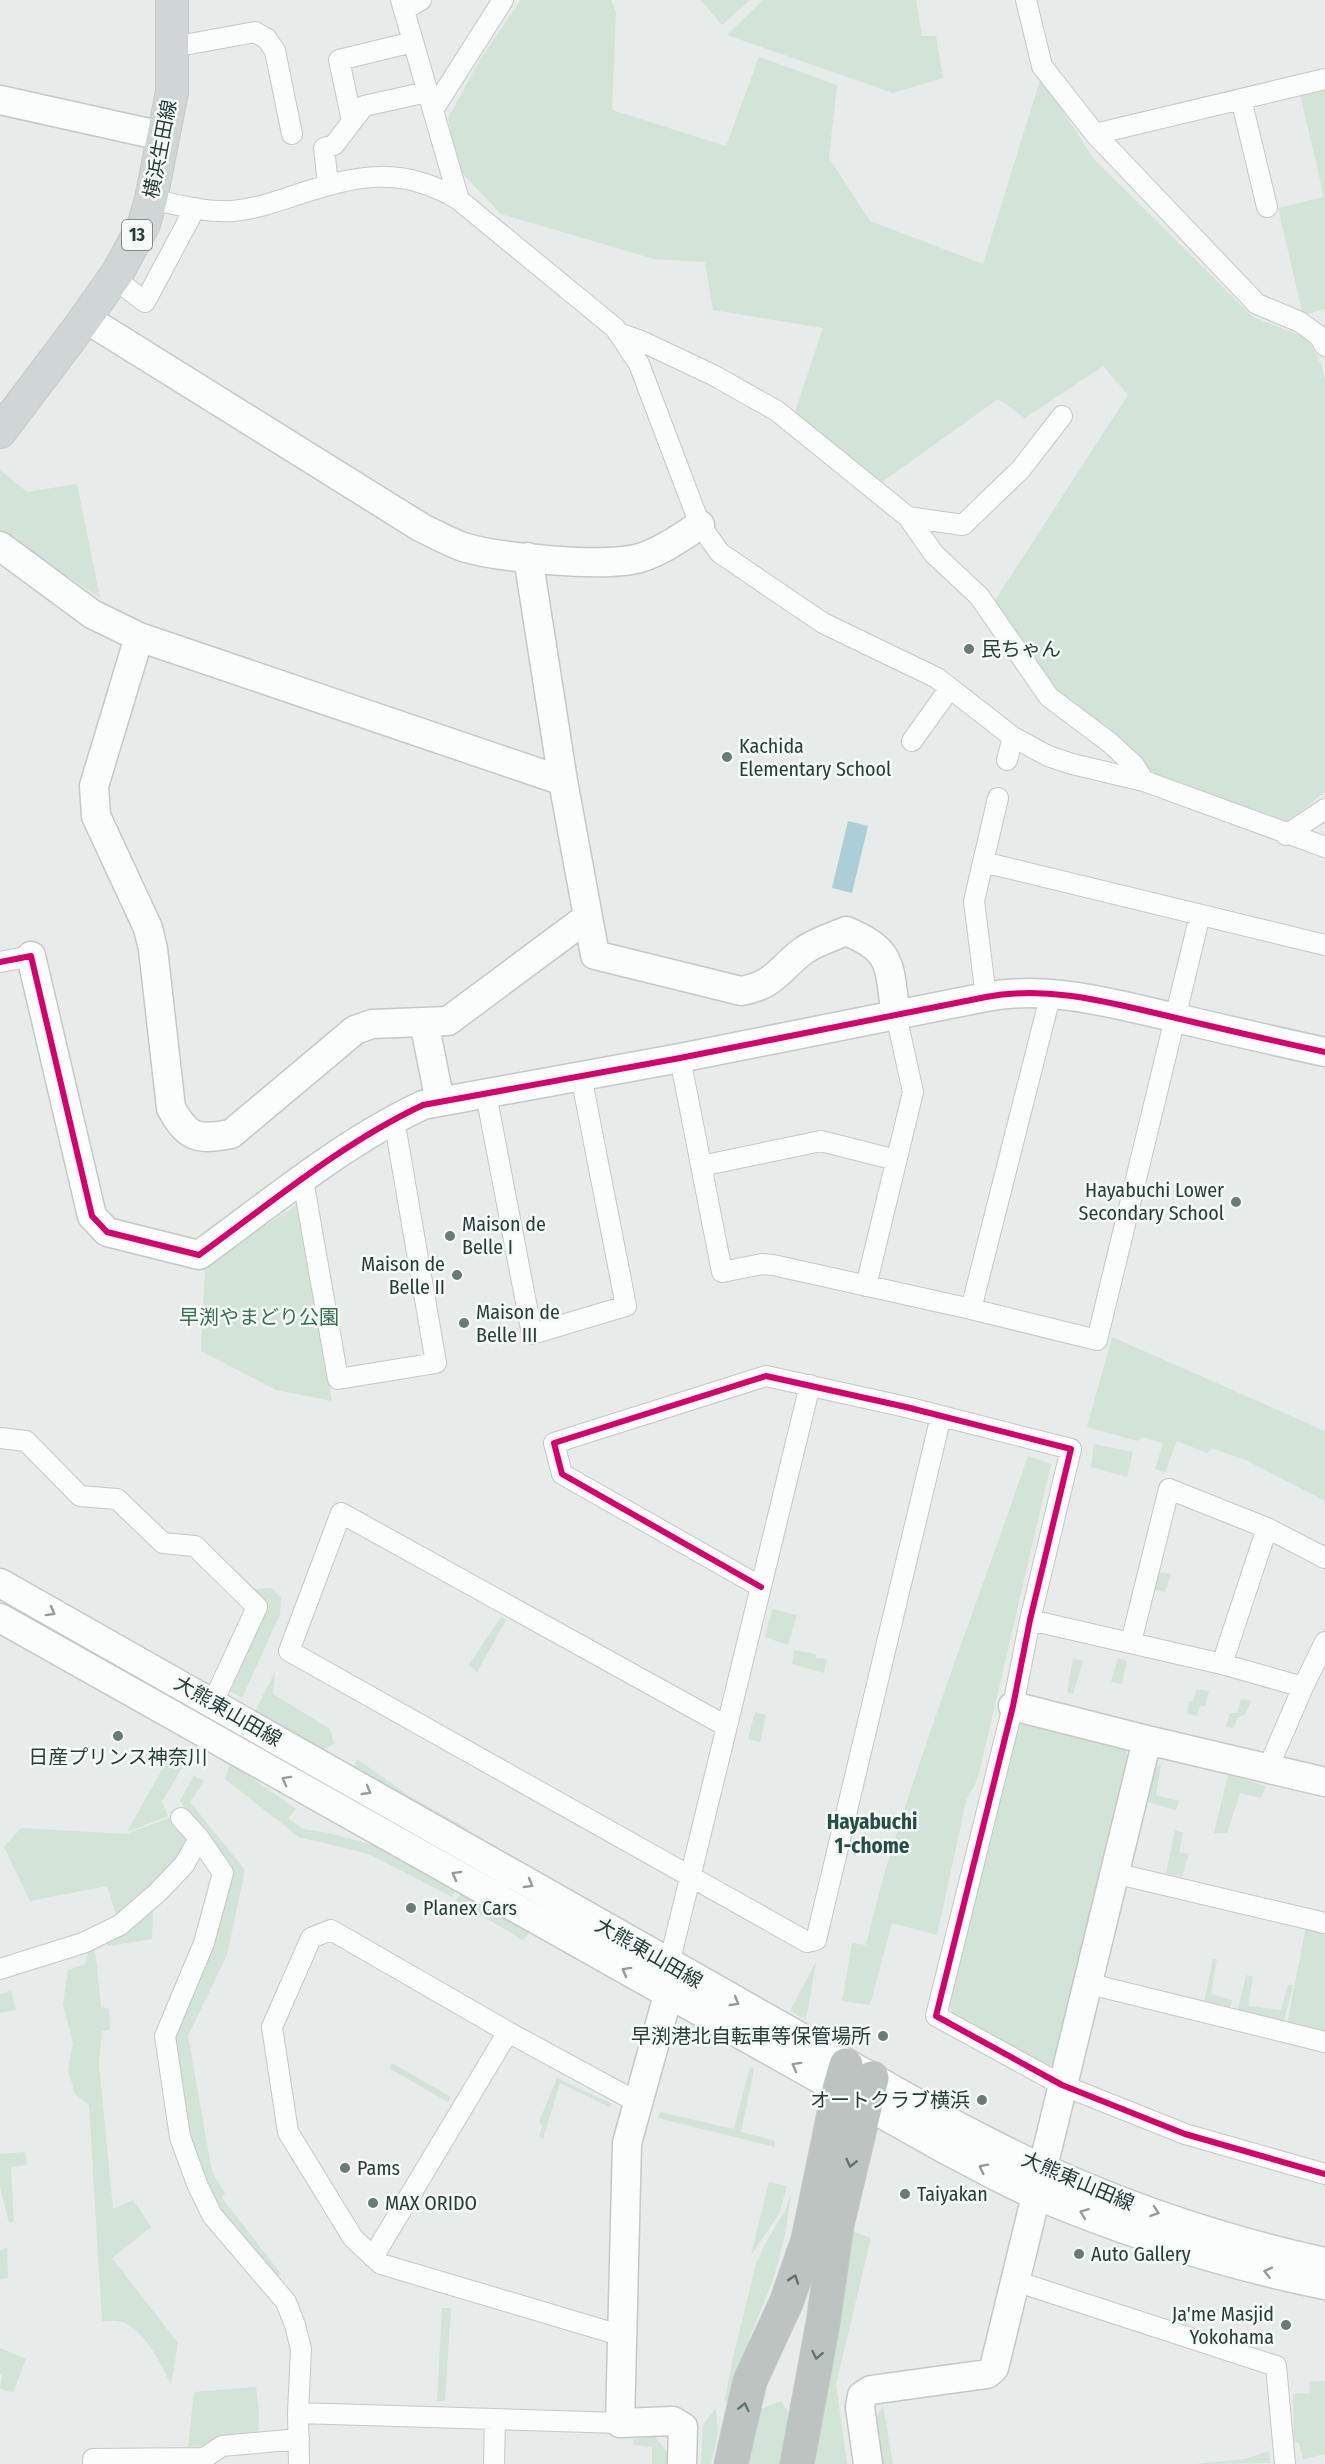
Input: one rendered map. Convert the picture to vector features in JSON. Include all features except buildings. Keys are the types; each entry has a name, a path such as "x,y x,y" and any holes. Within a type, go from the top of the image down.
{"highway":[{"path":"797,2461 823,2323 855,2084"},
{"path":"731,2464 750,2381 786,2303 808,2240 855,2084"}],"main road":[{"name":"横浜生田線","path":"0,432 114,278 144,224 172,92 172,0"}],"street":[{"path":"328,184 324,148 334,145 364,106 430,101 503,0"},
{"path":"1026,0 1042,66 1095,134 1257,304 1300,322 1317,326 1319,336 1325,346"},
{"path":"409,3 413,42 459,200"},
{"path":"173,46 255,32 267,39 275,51 292,134"},
{"path":"352,121 339,60 413,42"},
{"path":"1095,134 1325,79"},
{"path":"1241,99 1267,207"},
{"path":"0,100 162,136"},
{"path":"151,199 195,208 232,211 261,206 328,184 368,176 404,177 437,186 459,200 615,328 639,364 700,525 720,553 823,624 937,678 1013,737 1048,756 1144,781 1325,847"},
{"path":"114,278 145,302 195,208"},
{"path":"85,318 422,528 463,547 505,555 602,563 638,558 663,549 700,525"},
{"path":"618,333 641,341 713,375 777,411 908,517 934,554 979,596 1049,697 1109,742 1134,765 1144,781"},
{"path":"908,517 963,525 1021,469 1062,416"},
{"path":"0,546 92,614 140,637 564,781"},
{"path":"528,557 595,956 741,991 758,988 770,982 804,950 846,931 864,938 879,948 887,961 913,1092 866,1286"},
{"path":"140,637 94,786 96,816 148,928 153,949 171,1108 182,1127 206,1139 231,1134 354,1030 372,1024 448,1021 588,917"},
{"path":"912,741 950,688"},
{"path":"1007,760 1013,737"},
{"path":"986,997 974,901 998,798"},
{"path":"1286,834 1325,809"},
{"path":"983,862 1325,945"},
{"path":"680,1058 722,1272 762,1264 971,1309 1097,1340 1200,915"},
{"path":"0,962 31,956 92,1216 106,1232 199,1255 350,1146 394,1119 423,1105 680,1058 986,997 1003,994 1051,993 1325,1052"},
{"path":"971,1309 1051,993"},
{"path":"424,1022 440,1102"},
{"path":"486,1094 532,1334 626,1306 581,1076"},
{"path":"303,1180 338,1379 436,1363 394,1119"},
{"path":"701,1166 821,1141 896,1160"},
{"path":"760,1587 562,1474 554,1443 766,1376 941,1416 1071,1449 1030,1620 1013,1706 936,2016 1062,2085 1185,2134 1325,2174"},
{"path":"669,1964 810,1385"},
{"path":"726,1726 341,1513 289,1651 807,1942 816,1940 941,1416"},
{"path":"0,1438 26,1441 80,1496 117,1499 164,1544 195,1546 256,1607 213,1702"},
{"path":"1131,1642 1169,1490 1267,1528 1325,1558"},
{"path":"1222,1664 1267,1528"},
{"name":"大熊東山田線","path":"0,1583 213,1702 669,1964 855,2084"},
{"name":"大熊東山田線","path":"0,1618 668,1995 855,2084 959,2127 1038,2181 1159,2242 1239,2265 1325,2285"},
{"path":"1030,1620 1222,1664 1303,1687"},
{"path":"1268,1768 1325,1642"},
{"path":"1013,1706 1325,1782"},
{"path":"868,2464 860,2407 862,2396 871,2390 987,2374 994,2368 1147,1740"},
{"path":"181,1818 199,1838 223,1874 204,1943 165,2036 180,2138 197,2184 212,2215 286,2302 301,2349 298,2412 299,2464"},
{"path":"0,1969 83,1942 120,1925 157,1893 184,1865 199,1838"},
{"path":"1114,1873 1325,1923"},
{"path":"624,2336 381,2264 373,2257 353,2238 288,2132 272,2027 311,1938 331,1930 508,2032 637,2102"},
{"path":"1086,1983 1325,2042"},
{"path":"620,2423 624,2336 627,2143 668,1995"},
{"path":"373,2257 508,2032"},
{"name":"大熊東山田線","path":"1038,2181 1128,2203 1223,2236 1325,2262"},
{"path":"1015,2281 1276,2366 1284,2458"},
{"path":"298,2412 620,2423 673,2421 683,2427 682,2464"},
{"path":"494,2464 495,2419"},
{"path":"93,2464 93,2459 204,2458 222,2446 299,2439"}],"green space":[{"path":"521,0 611,0 616,12 612,110 726,146 759,57 837,85 829,158 870,221 983,264 1041,77 1093,158 1253,317 1307,338 1322,367 1325,381 1325,792 1284,824 1153,773 1053,692 992,605 1128,395 1103,366 1025,418 998,399 882,482 793,418 823,328 713,310 705,262 654,259 501,214 459,170 448,118 481,58"},
{"path":"701,0 750,0 722,25"},
{"path":"763,0 916,0 922,36 936,36 943,78 893,93 727,35"},
{"path":"1325,84 1325,309 1303,315 1278,208 1324,197 1299,90"},
{"path":"0,470 27,492 77,484 100,598 0,531"},
{"name":"早渕やまどり公園","path":"298,1204 332,1401 276,1390 201,1351 205,1266"},
{"path":"1112,1337 1325,1431 1325,1501 1246,1460 1211,1448 1207,1453 1177,1441 1165,1472 1155,1469 1163,1443 1143,1437 1137,1441 1087,1427"},
{"path":"1094,1444 1133,1452 1127,1477 1091,1467"},
{"path":"1028,1456 1051,1464 978,1778 966,1801 937,1935 892,1923 870,2005 842,2001 852,1943 866,1945 885,1872 908,1799"},
{"path":"1158,1572 1171,1574 1165,1592 1153,1589"},
{"path":"271,1588 281,1598 280,1614 242,1698 230,1691 265,1611 257,1601 255,1589"},
{"path":"772,1609 797,1615 788,1645 765,1637"},
{"path":"501,1617 506,1620 477,1672 469,1665"},
{"path":"794,1650 816,1654 816,1658 827,1659 824,1673 792,1664"},
{"path":"1118,1658 1127,1661 1122,1684 1111,1682"},
{"path":"1073,1659 1083,1661 1073,1694 1067,1692"},
{"path":"275,1672 273,1694 330,1729 334,1744 316,1754 254,1713"},
{"path":"1197,1689 1209,1691 1205,1706 1200,1706 1197,1716 1187,1714 1189,1701 1193,1701"},
{"path":"1241,1699 1251,1701 1245,1715 1238,1717 1234,1728 1226,1727 1230,1713 1237,1713"},
{"path":"755,1712 766,1715 760,1742 748,1739"},
{"path":"1026,1722 1124,1746 1128,1756 1053,2064 1045,2066 957,2018 949,2006 1017,1727"},
{"path":"176,1745 190,1754 162,1802 168,1816 127,1832"},
{"path":"357,1759 409,1796 468,1829 465,1839 354,1767"},
{"path":"230,1763 296,1809 288,1818 303,1829 329,1833 377,1846 457,1888 452,1897 369,1854 299,1837 225,1779"},
{"path":"1161,1764 1156,1795 1179,1801 1176,1810 1147,1802 1154,1768"},
{"path":"1228,1775 1266,1786 1261,1798 1240,1793 1227,1833 1214,1833"},
{"path":"194,1776 204,1781 190,1802 245,1870 227,1955 188,2036 212,2172 225,2193 222,2198 281,2274 277,2278 220,2211 190,2140 175,2035 198,1986 232,1865 180,1801"},
{"path":"169,1818 189,1841 175,1863 157,1883 138,1900 116,1914 107,1886 30,1901 4,1847 21,1828 126,1834"},
{"path":"1175,1830 1183,1833 1179,1852 1189,1854 1182,1877 1166,1873"},
{"path":"465,1891 530,1932 523,1940 455,1900"},
{"path":"153,1911 152,1939 108,1946 103,1939 143,1915"},
{"path":"1306,1927 1325,1931 1325,2035 1287,2024"},
{"path":"97,1941 100,1947 95,1950 101,2007 109,2009 110,2030 102,2031 99,2064 113,2209 133,2200 151,2227 112,2258 178,2343 171,2385 152,2349 138,2332 122,2322 102,2321 89,2105 75,2094 68,2070 73,2043 63,2004 68,1970 85,1964 90,1943"},
{"path":"1213,1959 1217,1959 1211,1994 1232,2000 1230,2008 1204,2002"},
{"path":"816,1962 806,2020 790,2011"},
{"path":"1246,1975 1253,1977 1248,2006 1281,2010 1288,1985 1293,1985 1284,2021 1238,2010"},
{"path":"11,1991 16,2010 0,2013 0,1994"},
{"path":"392,2063 451,2097 448,2102 389,2068"},
{"path":"750,2067 754,2069 741,2132 775,2141 775,2147 658,2118 660,2112 734,2129"},
{"path":"557,2078 612,2104 610,2107 560,2083 543,2139 539,2136 542,2126 539,2122"},
{"path":"25,2152 27,2165 11,2167 14,2222 9,2223 0,2187 0,2154"},
{"path":"769,2182 787,2186 779,2214 751,2255"},
{"path":"791,2193 786,2231 773,2280 750,2337 730,2413 725,2399 756,2264 785,2211"},
{"path":"850,2230 871,2238 836,2384 847,2464 812,2464"},
{"path":"7,2247 8,2278 0,2279 0,2251"},
{"path":"442,2308 451,2308 445,2401 437,2401"},
{"path":"0,2348 26,2359 13,2392 0,2389 2,2375 0,2374"},
{"path":"1325,2381 1325,2454 1303,2459 1299,2443 1294,2443 1293,2394 1310,2393 1309,2382"},
{"path":"256,2387 259,2412 258,2435 209,2446 188,2447 194,2392"},
{"path":"781,2401 794,2422 785,2464 745,2464 757,2410"},
{"path":"883,2406 893,2464 880,2464 876,2417"},
{"path":"716,2408 718,2435 711,2464 701,2464 703,2425"},
{"path":"655,2437 669,2455 669,2464 652,2464 652,2447 634,2445 633,2439"},
{"path":"1269,2451 1270,2463 1194,2464 1245,2459"}],"water":[{"path":"848,821 868,826 852,893 832,888"}],"cycle path":[{"path":"0,962 31,956 92,1216 107,1232 199,1255 336,1155 393,1120 423,1105 680,1058 986,997 1033,993 1080,997 1325,1052"},
{"path":"761,1587 562,1474 554,1443 766,1376 906,1407 1071,1449 1030,1620 1013,1706 936,2016 1062,2085 1185,2134 1325,2174"}],"place":[{"name":"民ちゃん","path":"969,649"},
{"name":"Kachida Elementary School","path":"727,757"},
{"name":"Hayabuchi Lower Secondary School","path":"1236,1202"},
{"name":"Maison de Belle I","path":"450,1236"},
{"name":"Maison de Belle II","path":"457,1275"},
{"name":"Maison de Belle III","path":"464,1323"},
{"name":"日産プリンス神奈川","path":"118,1736"},
{"name":"Planex Cars","path":"411,1908"},
{"name":"早渕港北自転車等保管場所","path":"883,2036"},
{"name":"オートクラブ横浜","path":"982,2100"},
{"name":"Pams","path":"345,2168"},
{"name":"Taiyakan","path":"905,2194"},
{"name":"MAX ORIDO","path":"373,2203"},
{"name":"Auto Gallery","path":"1079,2254"},
{"name":"Ja'me Masjid Yokohama","path":"1286,2325"}],"district":[{"name":"Hayabuchi 1-chome","path":"872,1834"}]}
